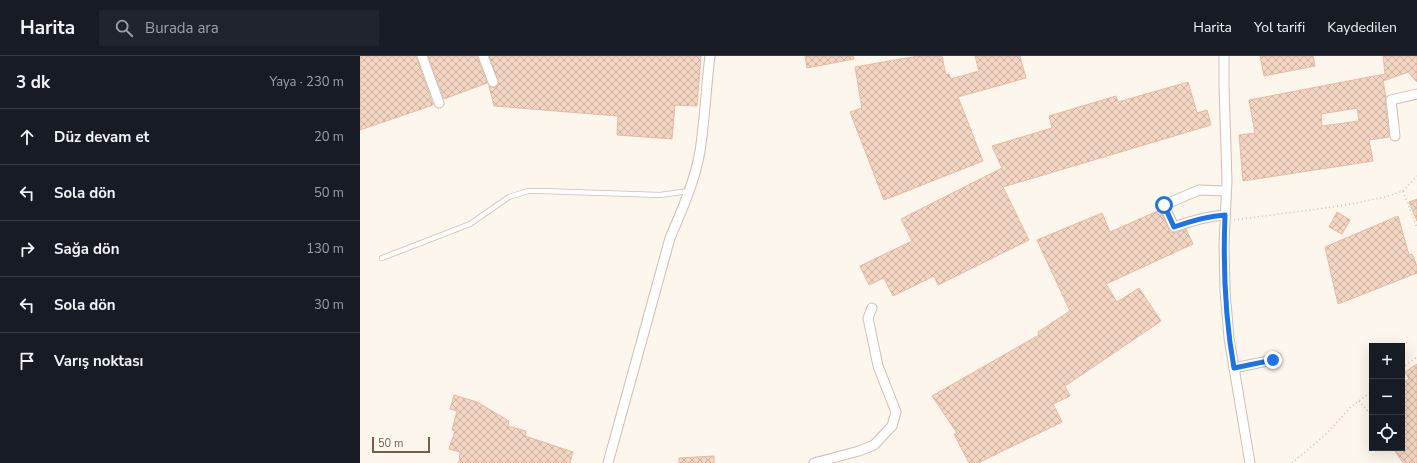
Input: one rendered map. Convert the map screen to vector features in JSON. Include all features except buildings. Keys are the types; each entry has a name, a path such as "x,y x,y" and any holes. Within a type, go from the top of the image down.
{"street":[{"path":"422,56 439,103"},
{"path":"483,56 494,82"},
{"path":"608,463 670,238 684,206 700,152 710,56"},
{"path":"1224,56 1226,191 1225,291 1229,338 1250,463"},
{"path":"1395,136 1392,100 1417,94"},
{"path":"1225,218 1210,216 1195,219 1174,227 1164,205 1199,190 1226,191"},
{"path":"814,463 859,452 874,446 892,426 896,412 878,366 868,318 872,308"},
{"path":"1234,368 1273,360 1276,357"}],"lane":[{"path":"382,258 470,224 509,197 528,191 541,190 660,195 689,190"}],"path":[{"path":"1225,218 1340,206 1385,198 1403,191 1417,176"},
{"path":"1403,191 1417,228"},
{"path":"1405,366 1417,357"},
{"path":"1292,463 1324,436 1351,407 1369,393"},
{"path":"1359,401 1371,415"}],"route":[{"path":"1164,205 1174,227 1195,219 1225,215 1225,291 1229,338 1234,368 1273,360"}]}
